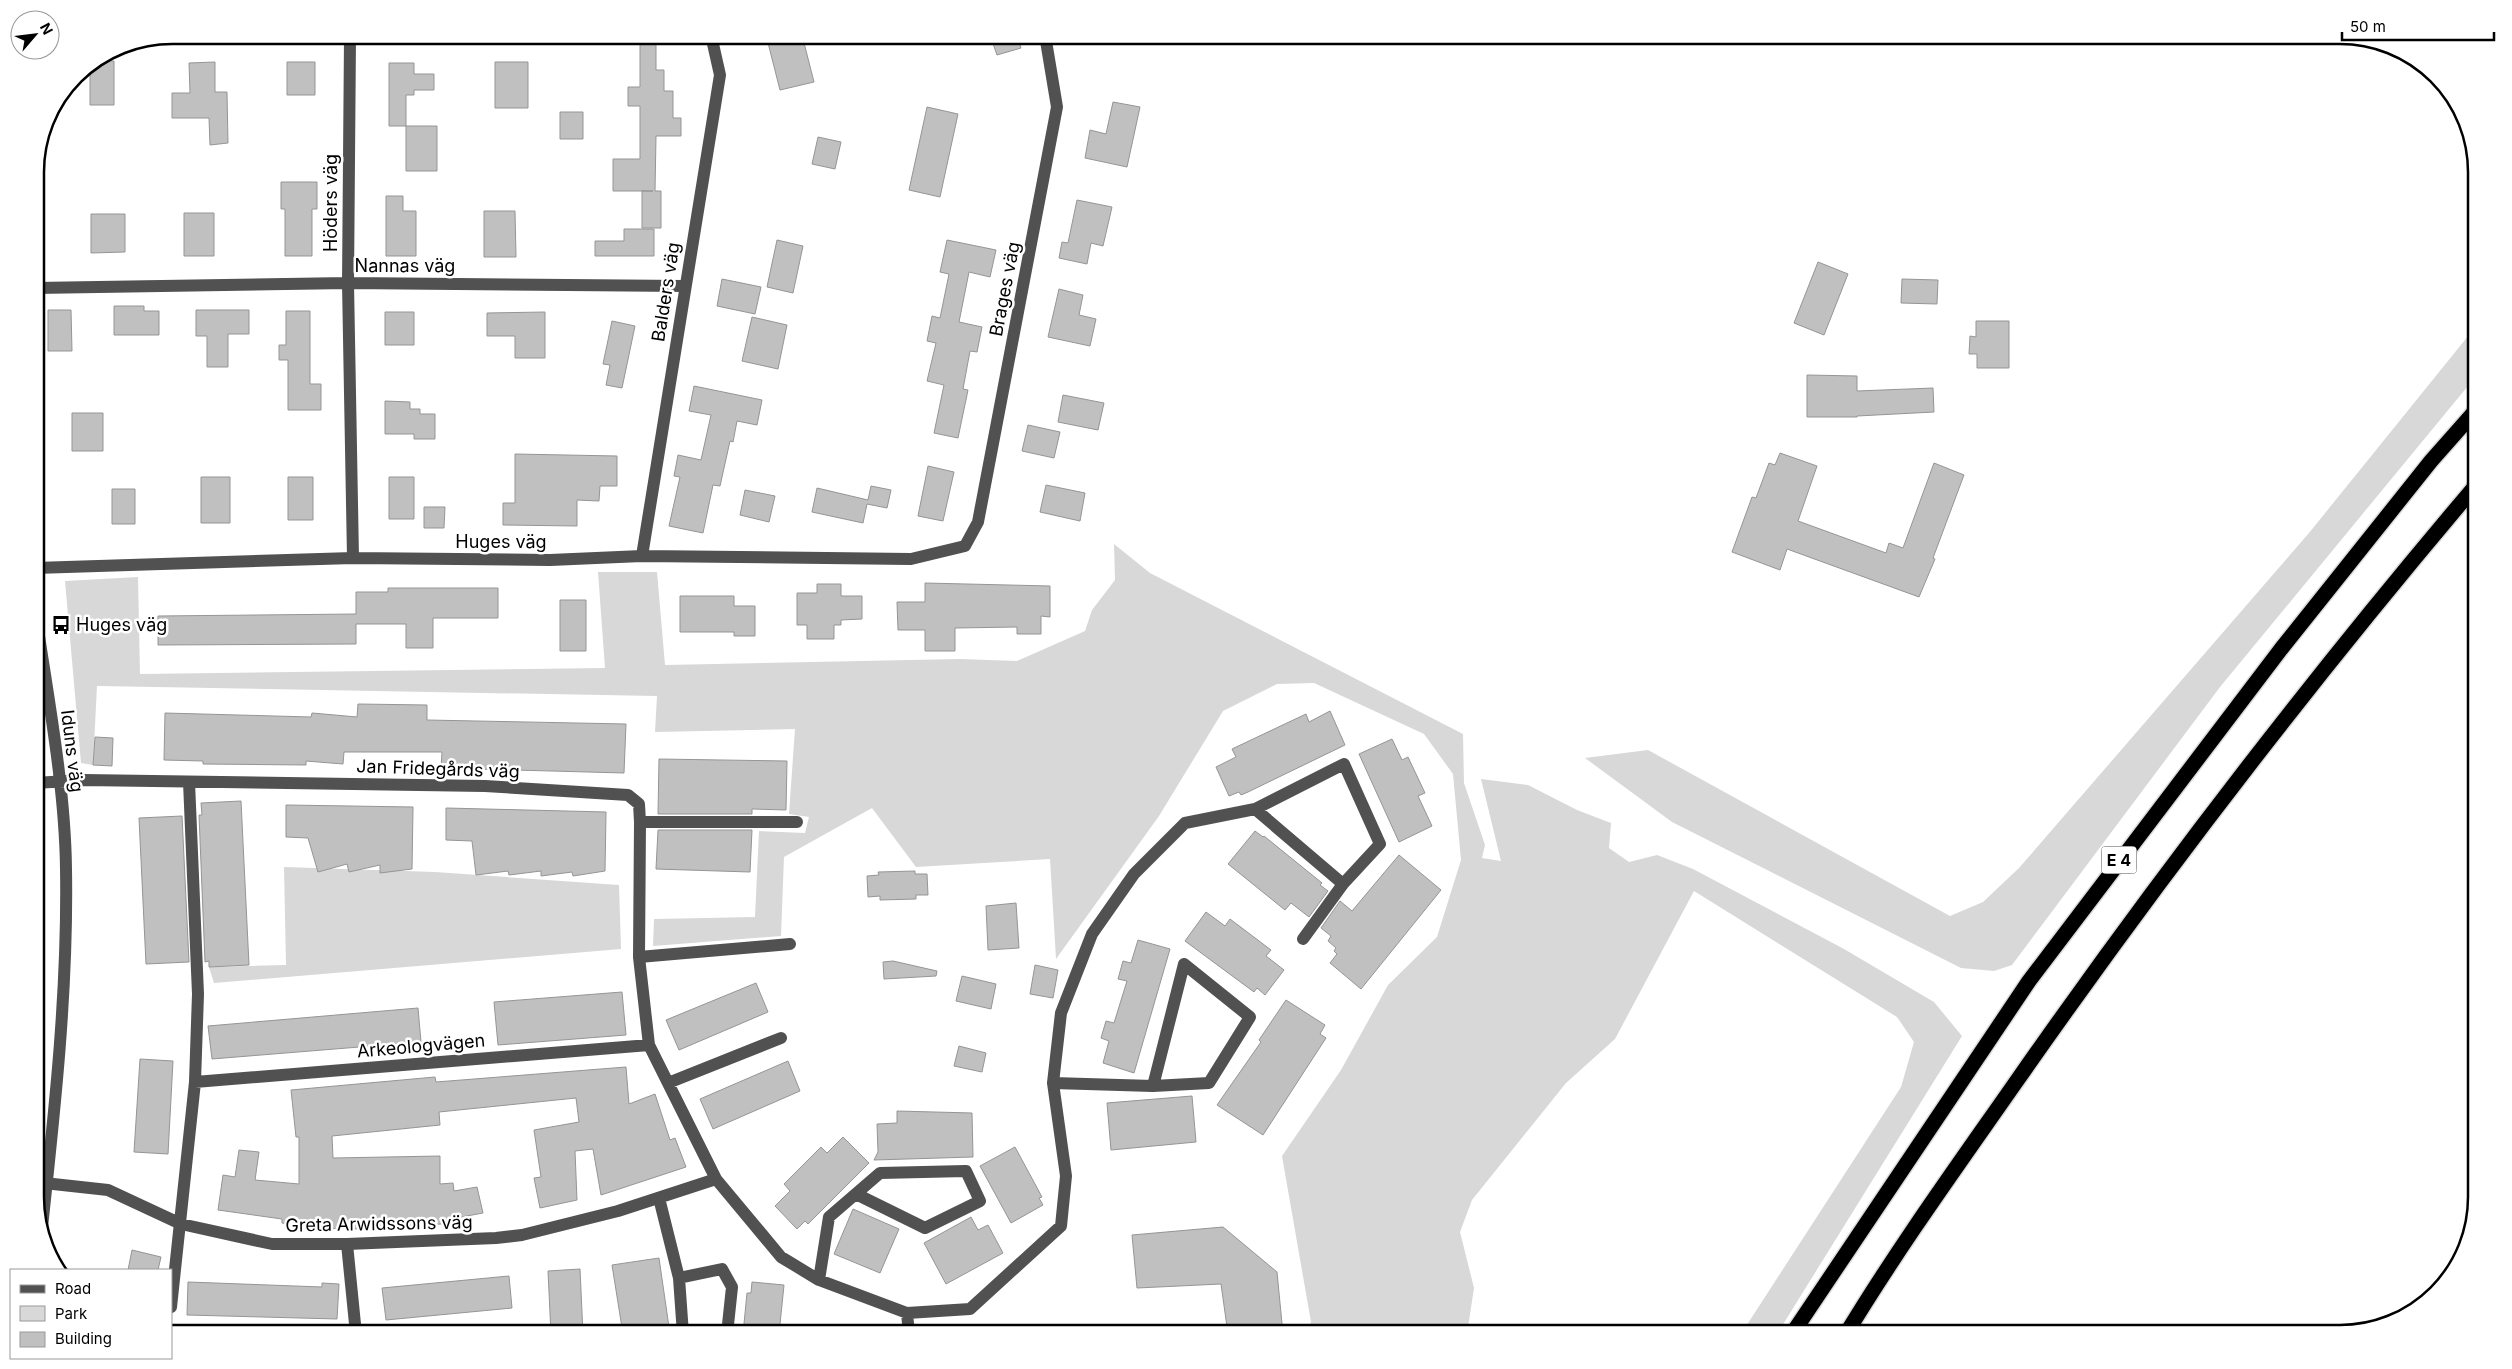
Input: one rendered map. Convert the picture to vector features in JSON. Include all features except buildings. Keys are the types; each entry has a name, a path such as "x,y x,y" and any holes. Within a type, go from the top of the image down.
{"highway":[{"name":"E 4","path":"1798,1325 2029,981 2281,649 2431,460 2468,419"},
{"name":"E 4","path":"1852,1325 1952,1173 2098,964 2279,728 2397,579 2468,495"}],"street":[{"name":"Höders väg","path":"350,44 348,283 353,558"},
{"name":"Balders väg","path":"642,556 684,286 720,75 713,44"},
{"name":"Brages väg","path":"965,546 978,522 1057,107 1047,44"},
{"name":"Nannas väg","path":"44,288 348,283 684,286"},
{"name":"Huges väg","path":"44,568 353,558 550,560 642,556 911,559 965,546"},
{"name":"Iduns väg","path":"44,674 59,783 66,868 62,1000 54,1120 44,1164"},
{"path":"797,822 640,822 639,957 649,1045 716,1179 781,1258 819,1280 907,1313 970,1309 1061,1226 1066,1176 1053,1083 1061,1013 1092,934 1134,874 1185,823 1255,809 1344,764 1380,844 1343,884 1303,939"},
{"name":"Jan Fridegårds väg","path":"44,783 84,780 485,786 628,795 638,804 640,822"},
{"path":"172,1299 195,1082 198,994 189,782"},
{"path":"1255,809 1343,884"},
{"path":"639,957 790,944"},
{"path":"1053,1083 1153,1086 1210,1082 1250,1017 1184,964 1153,1086"},
{"path":"668,1083 781,1038"},
{"name":"Arkeologvägen","path":"195,1082 649,1045"},
{"path":"819,1280 830,1217 856,1194 880,1173 966,1171 980,1201 925,1228 856,1194"},
{"name":"Greta Arwidssons väg","path":"44,1182 108,1190 181,1224 272,1244 348,1244 496,1238 522,1235 618,1211 716,1179"},
{"path":"659,1198 679,1278 682,1325"},
{"path":"348,1244 355,1325"},
{"path":"679,1278 722,1269 732,1287 728,1325"},
{"path":"907,1313 908,1325"}],"green space":[{"path":"2468,336 2468,386 2220,687 2012,965 1994,971 1961,968 1672,822 1585,758 1648,750 1950,916 1983,902 2019,868 2309,533"},
{"path":"1114,544 1150,573 1463,734 1464,783 1485,845 1482,858 1501,861 1481,779 1528,785 1577,810 1611,823 1609,848 1629,862 1657,855 1693,869 1844,949 1934,1002 1962,1036 1783,1325 1747,1325 1901,1087 1914,1042 1897,1017 1694,891 1615,1039 1566,1083 1472,1200 1460,1232 1474,1288 1468,1325 1310,1325 1311,1322 1282,1156 1341,1070 1388,985 1437,937 1461,860 1453,774 1424,734 1314,683 1277,684 1223,711 1159,816 1056,959 1050,859 916,867 872,808 784,857 781,936 653,946 654,919 755,917 759,831 805,833 809,817 789,814 795,729 655,732 657,696 97,686 93,765 81,763 65,581 138,577 140,674 605,668 598,572 657,572 665,665 960,659 1017,661 1085,631 1092,610 1115,580"},
{"path":"284,867 435,872 619,885 621,949 214,983 209,967 286,965"}],"place":[{"name":"Huges väg","path":"61,625"}]}
